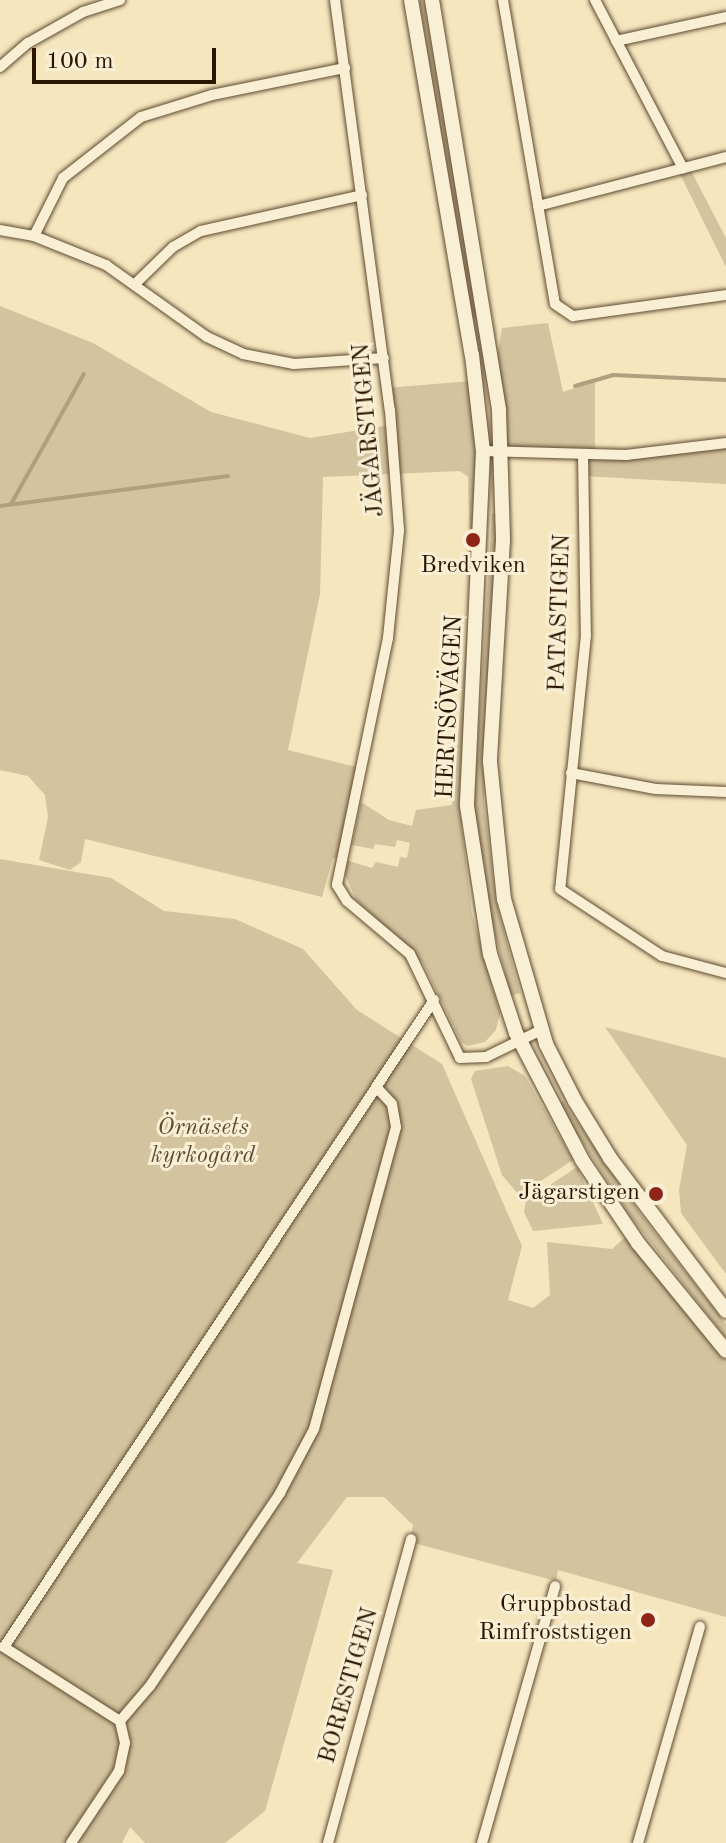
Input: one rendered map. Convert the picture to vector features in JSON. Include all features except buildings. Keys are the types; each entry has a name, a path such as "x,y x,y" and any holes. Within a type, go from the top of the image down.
{"main road":[{"name":"HERTSÖVÄGEN","path":"411,0 472,355 483,451 467,806 490,954 521,1043 596,1180 638,1243 726,1351"},
{"name":"HERTSÖVÄGEN","path":"432,0 502,450 503,540 491,797 504,899 541,1030 575,1101 610,1158 726,1311"}],"street":[{"path":"0,67 28,43 83,12 120,0"},
{"name":"JÄGARSTIGEN","path":"335,0 398,477 395,584 337,885 347,901 410,954 460,1058 486,1057 521,1043 541,1030"},
{"path":"503,0 555,304 573,316 726,295"},
{"path":"595,0 683,168"},
{"path":"616,41 726,17"},
{"path":"34,236 63,178 141,117 212,95 345,68"},
{"path":"538,206 726,157"},
{"path":"136,283 173,247 201,231 362,195"},
{"path":"0,230 34,236 136,283 178,318 243,354 294,364 384,358"},
{"path":"483,451 626,455 726,443"},
{"name":"PATASTIGEN","path":"583,454 586,635 560,889 662,956 726,973"},
{"path":"571,773 656,789 726,792"},
{"path":"71,1843 119,1771 125,1743 120,1721 4,1647 434,1000"},
{"path":"120,1721 133,1711 265,1515 314,1429 396,1127 392,1104 376,1087"},
{"name":"BORESTIGEN","path":"328,1843 411,1539"},
{"path":"482,1843 555,1586"},
{"path":"638,1843 700,1627"}],"green space":[{"path":"419,0 424,0 479,317 473,319"},
{"path":"689,167 726,238 726,267 678,170"},
{"path":"0,306 93,343 211,412 310,438 391,425 386,388 471,381 482,451 459,804 472,914 500,1013 496,1030 485,1042 468,1046 461,1042 423,963 356,900 344,872 346,860 372,868 376,862 398,867 400,857 407,858 410,843 397,840 395,847 375,844 373,849 352,845 361,802 389,820 412,826 416,810 452,805 471,583 468,477 460,471 323,477 320,594 288,750 360,768 339,859 333,858 322,897 85,839 81,862 70,870 39,860 48,817 45,795 28,776 0,770"},
{"path":"548,323 563,392 595,381 595,453 726,445 726,484 583,476 582,453 502,450 494,379 502,328"},
{"path":"492,513 497,514 495,595 485,714 484,804 496,901 520,993 511,996 487,904 474,804"},
{"name":"Örnäsets kyrkogård","path":"0,859 111,878 164,911 235,919 303,949 357,1010 442,1064 522,1246 508,1300 533,1308 550,1295 547,1242 612,1249 631,1232 726,1349 726,1617 558,1570 556,1581 410,1542 413,1525 384,1497 347,1497 297,1563 333,1570 265,1811 225,1843 145,1843 130,1827 122,1843 0,1843"},
{"path":"605,1027 726,1058 726,1274 681,1213 679,1190 687,1145"},
{"path":"508,1066 525,1076 573,1160 519,1195 502,1175 471,1079 475,1071"},
{"path":"563,1101 638,1211 726,1324 726,1338 630,1216 558,1104"},
{"path":"577,1167 603,1224 533,1231 524,1212 526,1201"}],"waterway":[{"path":"11,504 84,374"},
{"path":"575,386 613,375 726,380"},
{"path":"0,506 228,476"}],"place":[{"name":"Bredviken","path":"473,540"},
{"name":"Jägarstigen","path":"656,1194"},
{"name":"Gruppbostad Rimfroststigen","path":"648,1620"}]}
